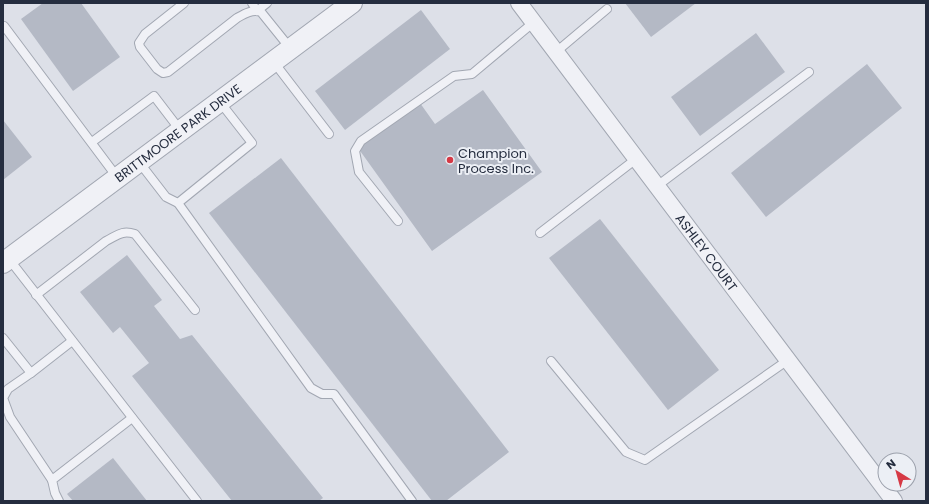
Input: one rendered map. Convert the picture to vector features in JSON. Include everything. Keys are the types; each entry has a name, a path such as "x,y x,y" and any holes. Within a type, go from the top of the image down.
{"street":[{"name":"BRITTMOORE PARK DRIVE","path":"6,261 352,3"},
{"name":"ASHLEY COURT","path":"519,3 894,501"}],"lane":[{"path":"184,3 145,34 139,43 140,47 163,73 168,72 237,18 248,12 261,12 290,48"},
{"path":"252,3 257,11"},
{"path":"257,11 267,3"},
{"path":"556,52 607,9"},
{"path":"398,222 359,172 355,151 362,141 454,76 472,74 534,22"},
{"path":"4,26 118,178"},
{"path":"273,61 329,134"},
{"path":"657,186 809,72"},
{"path":"92,142 154,96 181,131"},
{"path":"178,203 252,143 219,101"},
{"path":"540,233 636,159"},
{"path":"139,162 166,197 178,203 310,388 322,394 334,394 412,501"},
{"path":"36,295 106,241 126,232 135,234 195,310"},
{"path":"6,261 36,295 197,501"},
{"path":"3,338 31,373"},
{"path":"59,501 55,493 52,480 10,417 3,398 8,389 72,341"},
{"path":"551,361 626,452 645,460 788,360"},
{"path":"52,480 132,418"}],"building":[{"path":"43,3 81,3 120,57 73,91 21,19"},
{"path":"625,3 696,3 651,37"},
{"path":"421,10 450,49 345,130 315,91"},
{"path":"756,33 785,72 700,136 671,97"},
{"path":"867,64 902,108 766,217 731,173"},
{"name":"Champion Process Inc.","path":"483,90 542,172 432,251 358,148 420,103 435,124"},
{"path":"3,120 32,157 3,180"},
{"path":"281,158 509,452 446,501 432,501 209,213"},
{"path":"600,219 719,370 668,410 549,258"},
{"path":"127,255 162,300 154,306 180,339 192,335 323,498 319,501 232,501 132,376 149,363 120,327 113,333 80,292"},
{"path":"113,458 147,501 73,501 67,494"}],"place":[{"name":"Champion Process Inc.","path":"450,160"}]}
